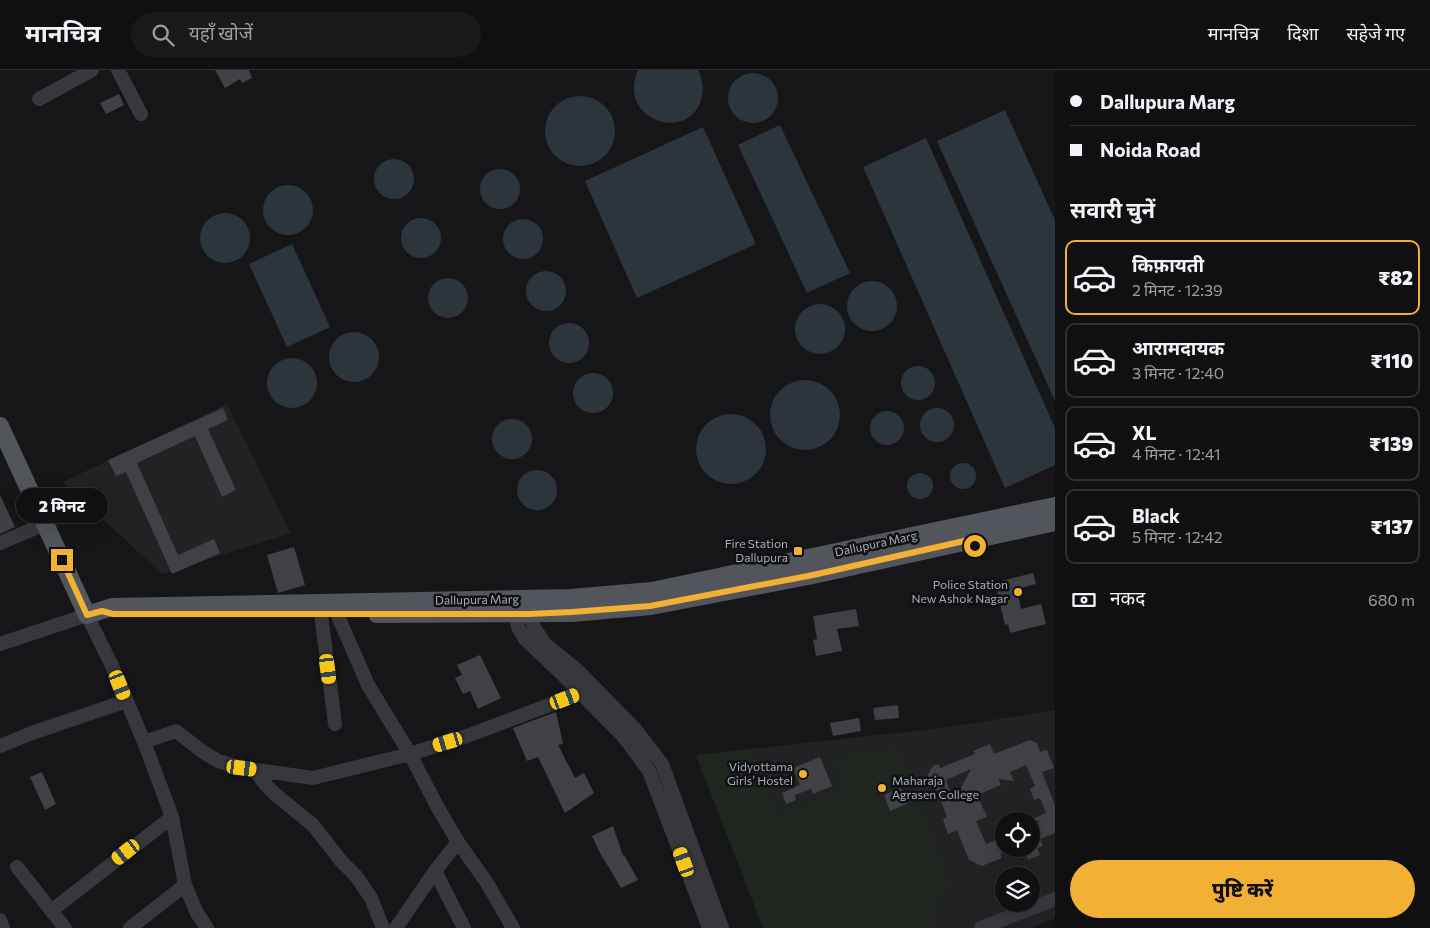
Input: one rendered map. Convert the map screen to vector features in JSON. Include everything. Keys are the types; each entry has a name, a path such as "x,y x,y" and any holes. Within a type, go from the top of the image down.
{"main road":[{"path":"0,426 45,524 95,613"},
{"name":"Dallupura Marg","path":"95,613 329,614 521,606 571,598 652,591 1055,506"},
{"name":"Dallupura Marg","path":"95,613 112,607 521,606 572,612 650,606 813,575 1055,522"}],"street":[{"path":"39,99 92,70"},
{"path":"118,70 141,114"},
{"path":"0,543 45,524"},
{"path":"973,539 977,548 1055,530"},
{"path":"521,606 518,627 525,639 624,737 650,771 708,928"},
{"path":"521,606 545,644 577,670 635,729 662,764 722,928"},
{"path":"0,644 95,613 126,701 172,816 185,885 197,913 207,928"},
{"path":"329,614 335,724"},
{"path":"329,614 368,685 410,754 438,808 458,842 487,883 513,928"},
{"path":"144,742 176,731 218,762 242,768 314,778 410,754 467,736 581,693"},
{"path":"0,746 126,701"},
{"path":"255,770 276,796 313,825 341,861 356,876 371,898 383,928"},
{"path":"51,910 172,816"},
{"path":"396,928 435,871 458,842"},
{"path":"17,867 65,928"},
{"path":"435,871 464,928"},
{"path":"130,928 185,885"},
{"path":"981,928 1055,899"},
{"path":"0,920 3,928"}],"shaded area":[{"path":"638,70 698,70 703,88 701,100 693,113 682,121 669,123 656,120 645,113 637,102 634,87"},
{"path":"748,73 758,73 771,80 778,93 778,103 771,116 758,123 748,123 739,119 732,112 728,103 728,93 732,84 739,77"},
{"path":"580,96 593,99 605,106 612,118 615,131 612,144 605,156 593,163 580,166 567,163 555,156 548,144 545,131 548,118 555,106 567,99"},
{"path":"1005,110 1055,220 1055,401 937,141"},
{"path":"780,125 850,273 807,293 738,145"},
{"path":"703,127 756,244 637,298 585,181"},
{"path":"926,138 1055,428 1055,465 1005,488 863,167"},
{"path":"398,159 405,162 411,168 414,179 413,187 405,196 398,199 390,199 383,196 375,187 374,175 377,168 386,160"},
{"path":"496,169 504,169 511,172 517,178 520,189 517,200 511,206 504,209 496,209 489,206 483,200 480,193 480,185 483,178 489,172"},
{"path":"283,185 293,185 306,192 313,205 313,215 306,228 293,235 283,235 274,231 267,224 263,215 263,205 267,196 274,189"},
{"path":"220,213 230,213 243,220 250,233 250,243 243,256 230,263 220,263 211,259 204,252 200,243 200,233 204,224 211,217"},
{"path":"417,218 425,218 432,221 438,227 441,238 438,249 432,255 425,258 417,258 410,255 404,249 401,242 401,234 404,227 410,221"},
{"path":"527,219 534,222 540,228 543,239 542,247 534,256 527,259 519,259 512,256 504,247 503,235 506,228 515,220"},
{"path":"292,244 330,327 287,347 249,264"},
{"path":"550,271 557,274 563,280 566,291 565,299 557,308 550,311 542,311 535,308 527,299 526,287 529,280 538,272"},
{"path":"444,278 452,278 459,281 465,287 468,298 465,309 459,315 452,318 444,318 437,315 431,309 428,302 428,294 431,287 437,281"},
{"path":"867,281 877,281 890,288 897,301 897,311 890,324 877,331 867,331 858,327 851,320 847,311 847,301 851,292 858,285"},
{"path":"815,304 825,304 838,311 845,324 845,334 838,347 825,354 815,354 806,350 799,343 795,334 795,324 799,315 806,308"},
{"path":"573,323 580,326 586,332 589,343 588,351 580,360 573,363 565,363 558,360 550,351 549,339 552,332 561,324"},
{"path":"349,332 359,332 372,339 379,352 379,362 372,375 359,382 349,382 340,378 333,371 329,362 329,352 333,343 340,336"},
{"path":"287,358 297,358 310,365 317,378 317,388 310,401 297,408 287,408 278,404 271,397 267,388 267,378 271,369 278,362"},
{"path":"918,366 925,367 930,371 934,376 934,390 930,395 925,399 918,400 911,399 906,395 902,390 901,383 902,376 906,371 911,367"},
{"path":"589,373 597,373 604,376 610,382 613,393 610,404 604,410 597,413 589,413 582,410 576,404 573,397 573,389 576,382 582,376"},
{"path":"805,380 818,383 830,390 837,402 840,415 837,428 830,440 818,447 805,450 792,447 780,440 773,428 770,415 773,402 780,390 792,383"},
{"path":"227,404 291,533 162,574 63,482"},
{"path":"937,408 944,409 949,413 953,418 953,432 949,437 944,441 937,442 930,441 925,437 921,432 920,425 921,418 925,413 930,409"},
{"path":"887,411 899,416 904,428 899,440 887,445 875,440 870,428 875,416"},
{"path":"731,414 744,417 756,424 763,436 766,449 763,462 756,474 744,481 731,484 718,481 706,474 699,462 696,449 699,436 706,424 718,417"},
{"path":"516,419 523,422 529,428 532,439 531,447 523,456 516,459 508,459 501,456 493,447 492,435 495,428 504,420"},
{"path":"963,463 972,467 976,476 972,485 963,489 954,485 950,476 954,467"},
{"path":"533,470 541,470 548,473 554,479 557,490 554,501 548,507 541,510 533,510 526,507 520,501 517,494 517,486 520,479 526,473"},
{"path":"920,473 929,477 933,486 929,495 920,499 911,495 907,486 911,477"},
{"name":"Maharaja Agrasen College","path":"1055,710 1055,918 1031,928 763,928 696,755 942,728"},
{"path":"892,747 899,751 910,781 879,793 887,815 920,803 951,885 947,893 936,898 934,927 763,928 696,755 752,749 779,815 844,788 834,759"}],"building":[{"path":"215,70 249,70 252,78 242,83 240,79 225,88"},
{"path":"119,94 124,105 106,114 100,103"},
{"path":"223,408 228,420 208,429 236,490 222,497 195,436 137,463 178,555 214,539 220,553 172,574 126,472 116,476 108,460"},
{"path":"0,495 15,527 0,534"},
{"path":"294,547 305,585 278,593 267,555"},
{"path":"1033,573 1036,584 1017,589 1021,609 1041,604 1046,624 1010,633 1008,624 1005,625 996,587 1002,586 1001,581"},
{"path":"856,609 859,626 837,629 842,651 816,656 813,640 817,639 813,616"},
{"path":"480,655 501,698 478,709 470,691 463,694 455,678 462,675 457,665"},
{"path":"898,705 899,718 875,720 873,708"},
{"path":"556,712 563,744 558,745 575,778 584,773 594,793 565,813 538,757 527,761 513,728"},
{"path":"859,718 861,731 833,736 830,723"},
{"path":"1030,740 1037,743 1040,752 1047,750 1054,768 1042,772 1055,805 1055,833 1040,839 1040,816 1046,813 1040,798 1034,800 1030,789 1035,786 1026,765 1010,772 1014,781 998,779 1001,785 977,795 987,817 976,821 986,844 995,840 995,857 1002,858 982,866 969,860 957,830 948,834 943,819 947,817 933,780 929,781 927,776 933,766 939,764 940,768 975,754 973,751 990,744 994,754","holes":["971,769 954,801 946,780"]},
{"name":"Vidyottama Girls’ Hostel","path":"820,757 832,786 813,794 811,789 795,795 796,800 786,804 782,793 800,785 793,768"},
{"path":"42,772 56,804 45,810 30,777"},
{"path":"901,788 907,804 890,811 884,795"},
{"path":"613,826 623,856 638,880 621,888 592,836"}],"place":[{"name":"Fire Station Dallupura","path":"798,551"},
{"name":"Police Station New Ashok Nagar","path":"1018,592"},
{"name":"Vidyottama Girls’ Hostel","path":"803,774"},
{"name":"Maharaja Agrasen College","path":"882,788"}],"route":[{"path":"62,560 87,615 102,611 113,614 529,614 650,606 813,575 973,539 975,546"}]}
